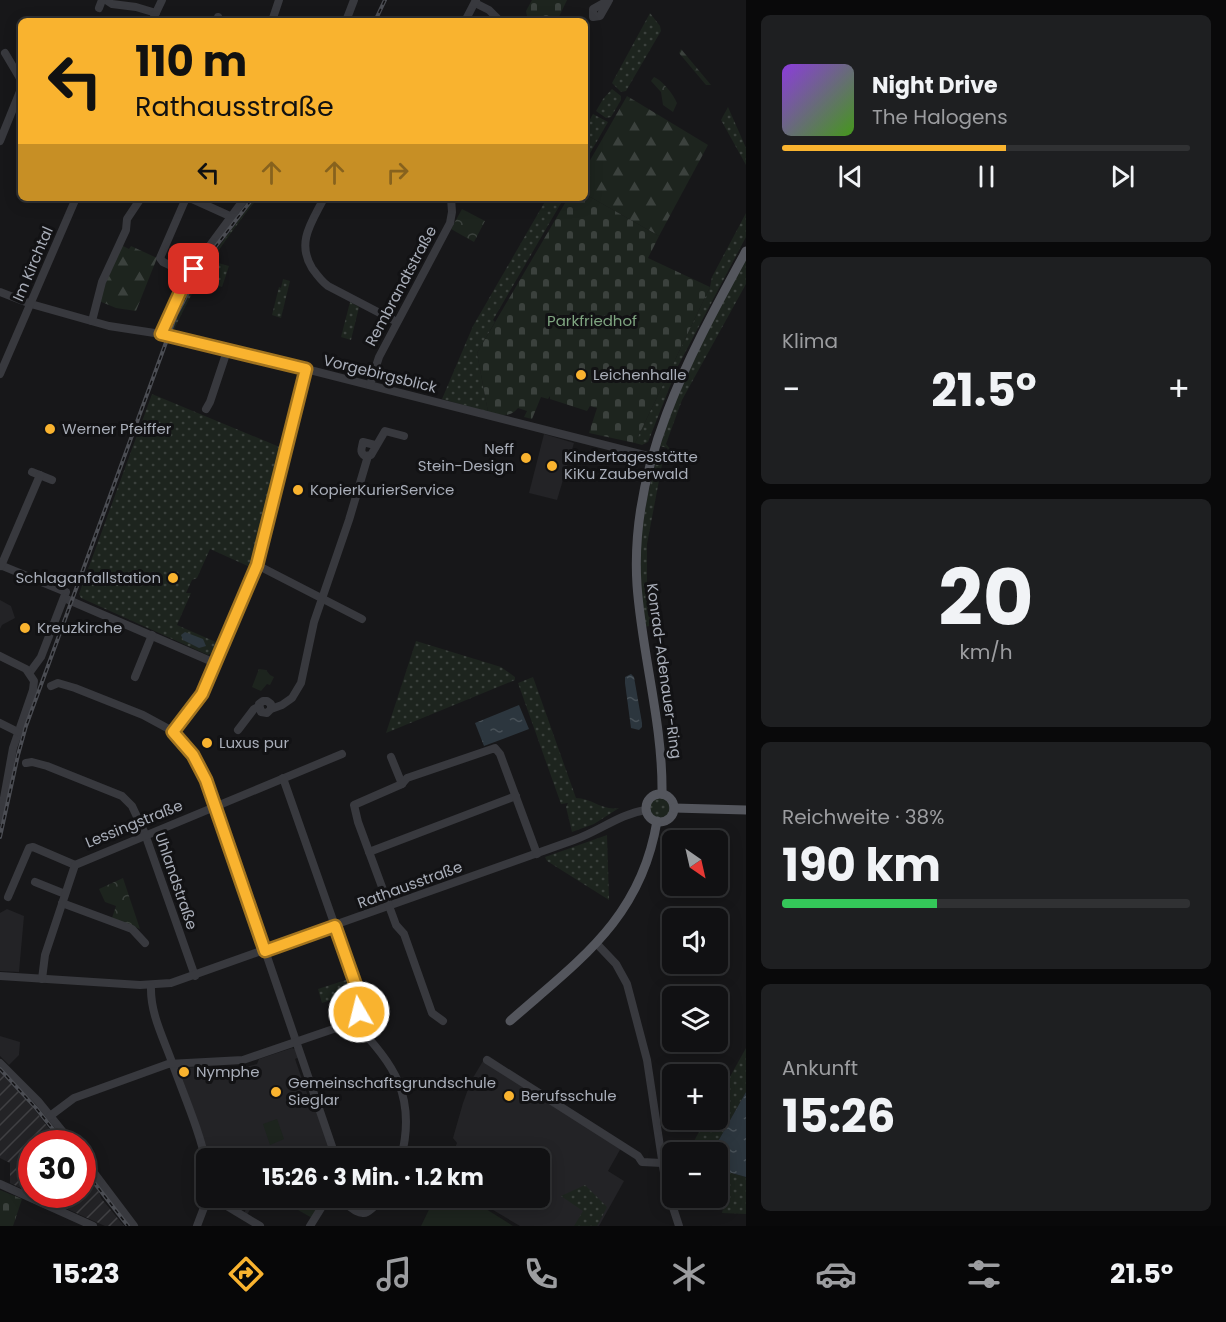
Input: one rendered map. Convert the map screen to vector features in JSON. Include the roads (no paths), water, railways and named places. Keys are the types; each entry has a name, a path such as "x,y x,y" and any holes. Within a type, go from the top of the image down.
{"main road":[{"name":"Konrad-Adenauer-Ring","path":"662,794 659,733 640,615 636,567 638,528 652,457 669,404 687,364 746,251"},
{"path":"662,794 671,798 674,808 669,819 657,821 648,816 646,810 650,798 662,794"},
{"path":"674,808 746,810"},
{"path":"510,1021 597,944 614,923 635,888 652,843 657,821"}],"street":[{"path":"102,2 136,7 154,17 162,0"},
{"path":"273,18 279,0"},
{"path":"347,18 354,0"},
{"path":"467,18 476,1 497,18"},
{"path":"4,53 18,75"},
{"path":"0,141 18,96"},
{"name":"Im Kirchtal","path":"0,374 75,201"},
{"path":"92,321 102,282 126,230 127,219 139,201"},
{"path":"187,201 160,258 163,262 191,275"},
{"path":"195,201 232,217"},
{"path":"161,334 174,305 209,245 243,201"},
{"path":"323,201 305,239 304,249 319,279 397,322"},
{"name":"Rembrandtstraße","path":"370,385 379,357 450,223 453,212 451,201"},
{"name":"Vorgebirgsblick","path":"0,291 31,304 118,328 161,334 306,369 652,457"},
{"path":"206,409 227,351"},
{"path":"173,732 202,694 257,565 306,369"},
{"path":"368,456 363,455 361,450 363,442 375,445 380,443 385,431 404,436"},
{"path":"238,730 260,702 265,700 270,704 271,709 289,701 298,690 310,638 368,456 372,454 375,445"},
{"path":"32,472 52,480"},
{"path":"40,475 1,566 215,663"},
{"path":"257,565 362,619"},
{"path":"30,672 41,657 65,595"},
{"path":"135,677 152,635"},
{"path":"0,656 30,672 34,681 11,760 0,820"},
{"path":"51,686 58,683 75,688 154,720 173,732 195,759 216,806 333,1148"},
{"path":"0,723 18,732"},
{"path":"443,1021 432,1013 404,934 396,925 389,907 354,805 402,784 407,778 495,748 499,752 537,854"},
{"name":"Lessingstraße","path":"42,979 45,955 75,865 342,754"},
{"path":"391,758 402,784"},
{"name":"Uhlandstraße","path":"26,764 40,763 122,796 135,810 195,976"},
{"path":"50,1116 74,1098 168,1064 238,1061 336,1029 352,1021 359,1012 360,997 283,778"},
{"path":"369,852 516,796"},
{"name":"Rathausstraße","path":"0,976 151,986 166,984 195,976 537,854 589,834 624,815 646,810"},
{"path":"8,897 29,848 33,847 75,865"},
{"path":"35,882 65,894"},
{"path":"62,903 132,929 145,943"},
{"path":"486,1060 638,1156 642,1162 662,1163 649,1071 629,991 616,964 597,944"},
{"path":"151,986 152,1005 201,1148"},
{"path":"352,1021 383,1053 395,1073 402,1091 406,1120 402,1148"},
{"path":"0,1063 61,1130"},
{"path":"96,1176 134,1226"},
{"path":"0,1184 82,1224 93,1226"},
{"path":"197,1226 205,1208"},
{"path":"229,1208 260,1226"},
{"path":"310,1226 321,1208"},
{"path":"352,1208 364,1214 374,1208"},
{"path":"672,1208 679,1226"}],"water":[{"path":"185,632 203,639 206,646 199,648 183,640 181,635"},
{"path":"631,674 634,677 642,723 639,730 631,728 625,677"},
{"path":"519,705 529,729 484,746 475,723"},
{"path":"746,1092 746,1177 728,1172 728,1142 718,1142 724,1130 728,1130 728,1124"}],"railway":[{"path":"376,18 385,0"},
{"path":"0,837 26,726 176,315 206,259 251,201"},
{"path":"0,1069 54,1130"},
{"path":"96,1185 128,1226"}],"place":[{"name":"Leichenhalle","path":"581,375"},
{"name":"Werner Pfeiffer","path":"50,429"},
{"name":"Neff Stein-Design","path":"526,458"},
{"name":"Kindertagesstätte KiKu Zauberwald","path":"552,466"},
{"name":"KopierKurierService","path":"298,490"},
{"name":"Schlaganfallstation","path":"173,578"},
{"name":"Kreuzkirche","path":"25,628"},
{"name":"Luxus pur","path":"207,743"},
{"name":"Nymphe","path":"184,1072"},
{"name":"Gemeinschaftsgrundschule Sieglar","path":"276,1092"},
{"name":"Berufsschule","path":"509,1096"}],"park label":[{"name":"Parkfriedhof","path":"592,321"}]}
